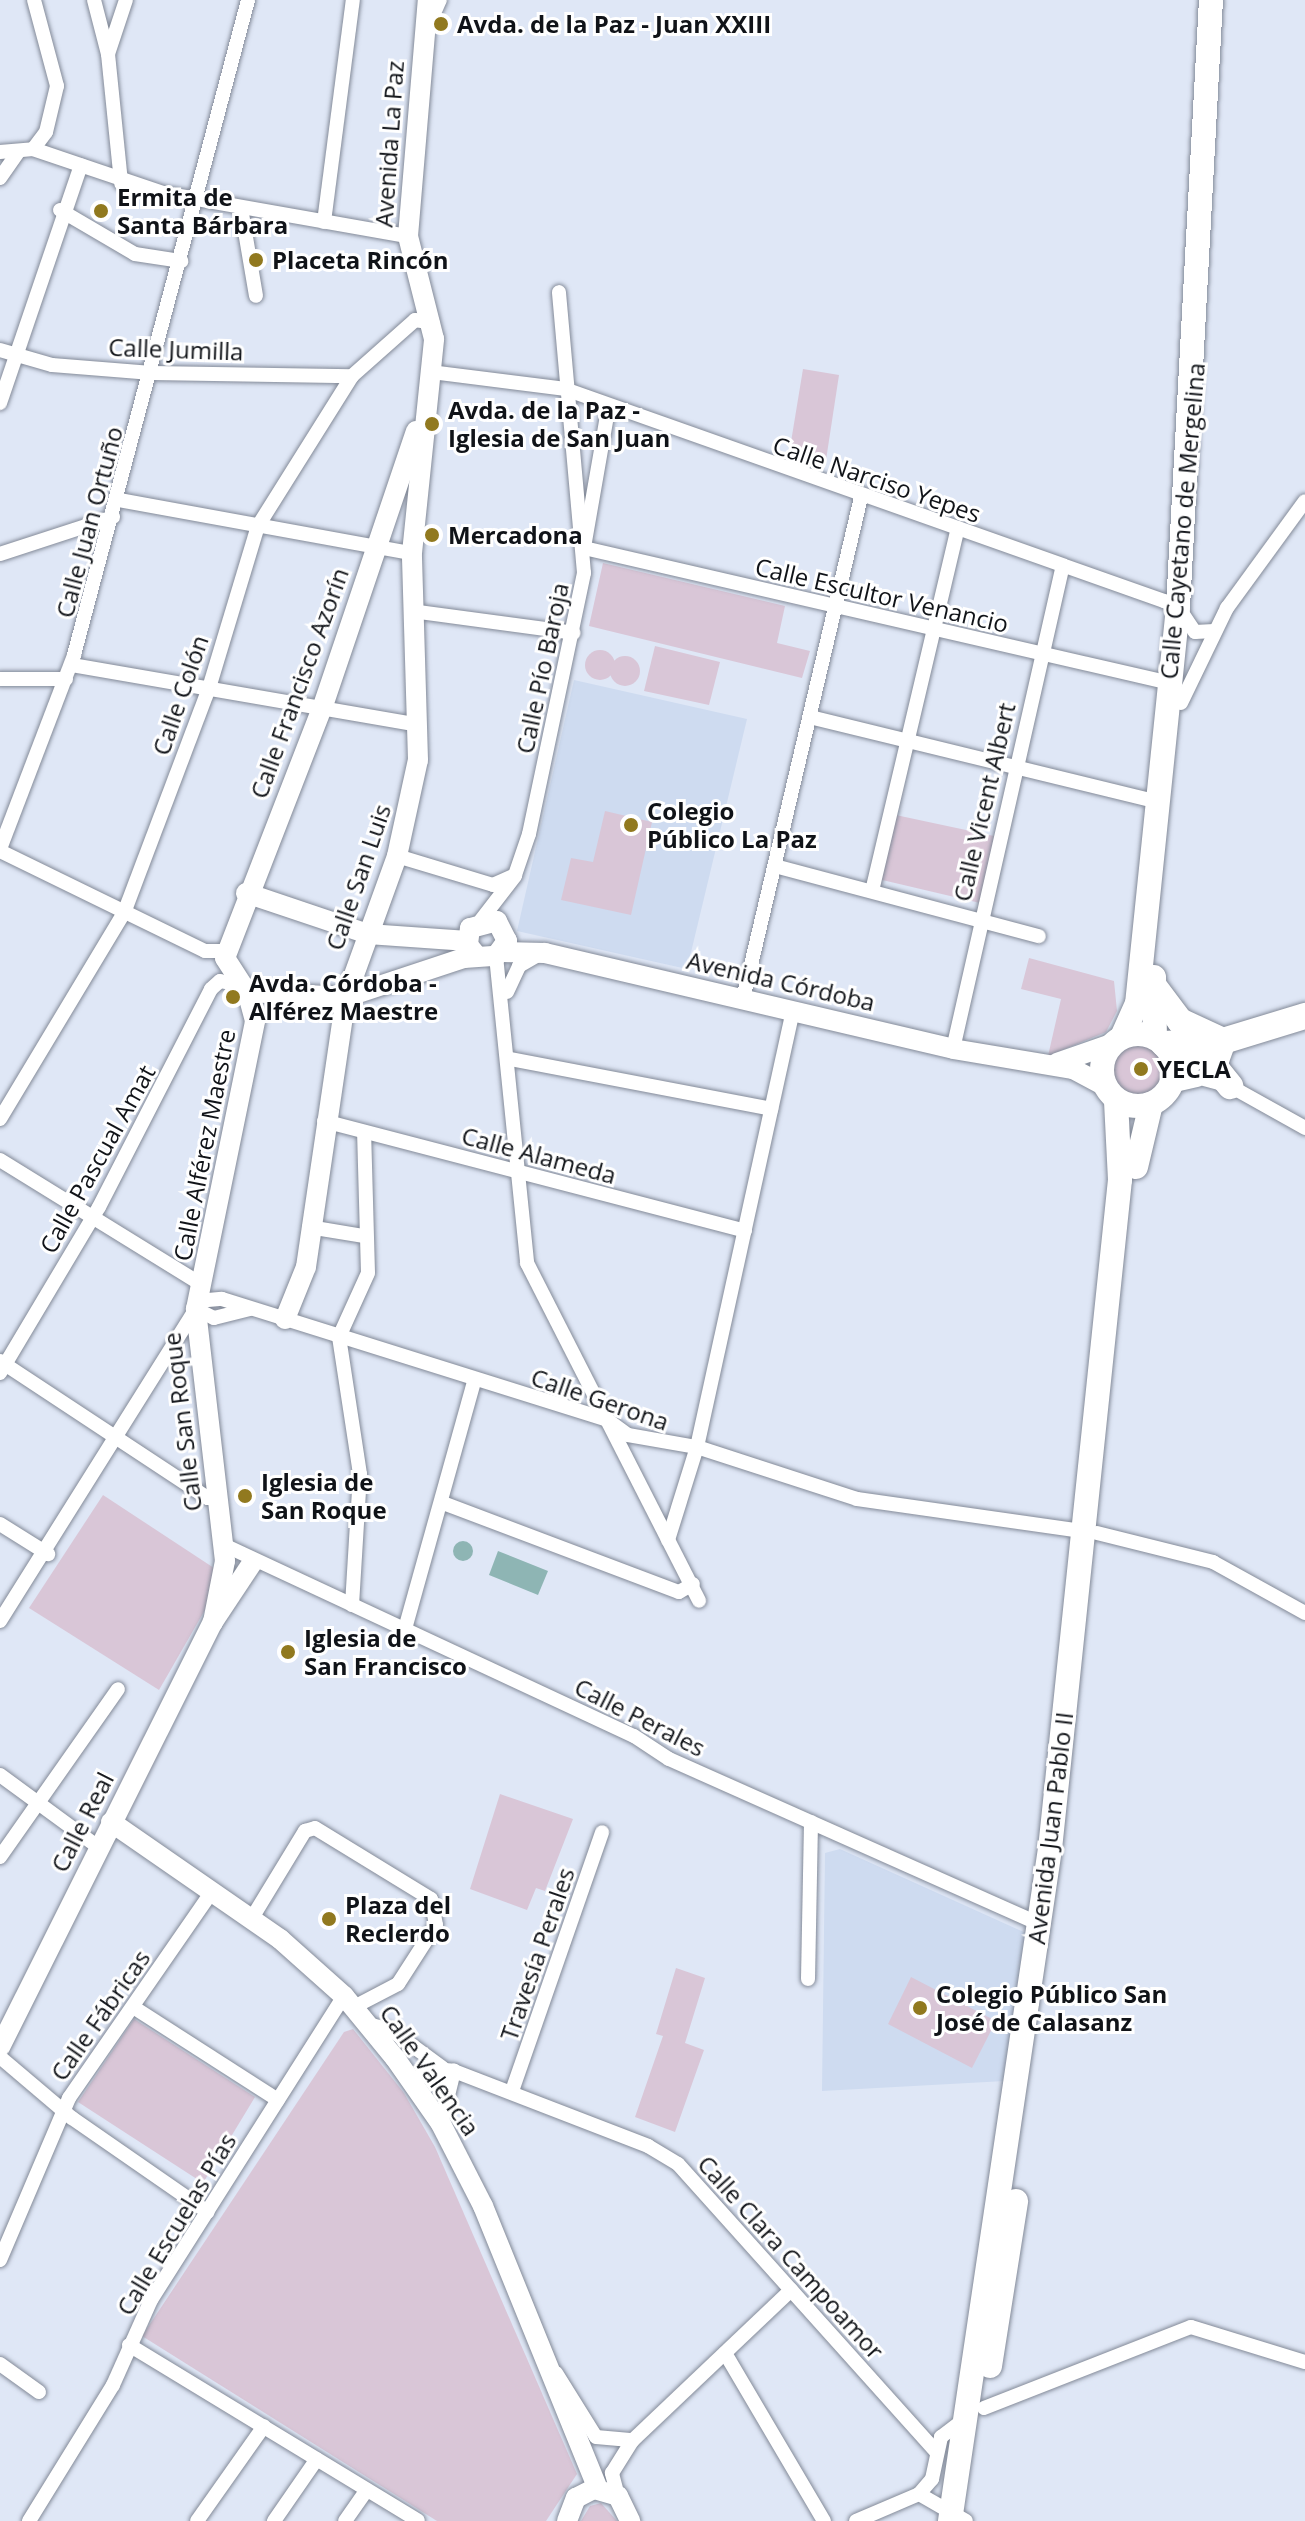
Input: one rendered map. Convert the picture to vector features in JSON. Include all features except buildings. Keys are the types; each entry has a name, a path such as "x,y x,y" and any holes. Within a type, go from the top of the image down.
{"highway":[{"path":"1153,985 1180,1021 1223,1041"},
{"path":"1160,1041 1223,1041 1305,1016"},
{"path":"1173,1076 1223,1041"},
{"path":"1223,1041 1214,1066 1230,1086"}],"main road":[{"name":"Avenida La Paz","path":"428,0 408,236 418,282 433,323 428,396"},
{"name":"Calle Cayetano de Mergelina","path":"1183,616 1211,0"},
{"name":"Calle Cayetano de Mergelina","path":"1160,1041 1153,985 1183,616 1223,0"},
{"name":"Calle Francisco Azorín","path":"215,951 246,893 322,708 428,396"},
{"name":"Calle San Luis","path":"285,1319 304,1276 324,1121 346,997 397,856 418,725 412,553 428,396"},
{"name":"Calle Cayetano de Mergelina","path":"1118,1040 1137,1004 1158,802 1175,693"},
{"path":"246,893 368,934 489,936"},
{"path":"215,951 242,988 346,997 489,936"},
{"name":"Avenida Córdoba","path":"489,936 540,952 953,1049 1049,1064"},
{"name":"Calle Alférez Maestre","path":"198,1298 255,1021 242,988"},
{"path":"1118,1040 1102,1065 1127,1180"},
{"path":"1049,1064 1118,1040 1160,1041 1173,1076 1151,1104 1127,1180"},
{"path":"1049,1064 1110,1093 1151,1104"},
{"name":"Avenida Juan Pablo II","path":"974,2414 1090,1532 1127,1180"},
{"name":"Calle San Roque","path":"198,1298 224,1545 213,1622"},
{"name":"Avenida Juan Pablo II","path":"958,2518 1060,1901 1090,1532"},
{"path":"213,1622 252,1563"},
{"name":"Calle Real","path":"0,2047 213,1622"},
{"name":"Calle Valencia","path":"111,1822 252,1918 349,2002 411,2081 441,2124 547,2364 598,2489"},
{"path":"566,2519 576,2498 598,2489 618,2496 630,2521"}],"street":[{"path":"0,178 50,121 57,86 34,0"},
{"path":"94,0 108,54 121,183"},
{"path":"108,54 126,0"},
{"name":"Calle Juan Ortuño","path":"0,850 69,672 119,500 248,0"},
{"path":"324,222 353,0"},
{"name":"Avenida La Paz","path":"424,35 440,0"},
{"path":"0,152 26,150 81,165 121,183 241,208 408,236"},
{"path":"0,403 60,210 81,165"},
{"path":"241,208 256,296"},
{"path":"60,210 135,254 181,261"},
{"path":"403,329 418,282"},
{"name":"Calle Pío Baroja","path":"515,875 574,633 584,548 565,389 559,292"},
{"path":"403,329 415,320 433,323"},
{"name":"Calle Colón","path":"0,1119 124,913 209,688 258,526 352,376 403,329"},
{"name":"Calle Jumilla","path":"0,350 15,355 152,373 352,376"},
{"name":"Calle Narciso Yepes","path":"431,372 565,389 608,410 1063,566 1183,616 1201,635 1214,631"},
{"path":"584,548 608,410"},
{"path":"743,999 861,497"},
{"path":"119,500 412,553"},
{"path":"1175,693 1281,525 1305,501"},
{"path":"0,554 113,517"},
{"path":"872,891 904,740 958,528"},
{"name":"Calle Escultor Venancio","path":"584,548 1041,655 1175,693"},
{"name":"Calle Vicent Albert","path":"953,1049 1013,767 1063,566"},
{"path":"412,611 574,633"},
{"path":"0,679 69,672 209,688 418,725"},
{"path":"810,717 1158,802"},
{"path":"0,850 124,913 215,951 211,989"},
{"path":"397,856 476,883 500,884 515,875"},
{"path":"775,866 1039,936"},
{"path":"489,936 515,875"},
{"path":"476,883 506,1008 527,1263 699,1601"},
{"path":"506,1008 515,972 540,952"},
{"path":"211,989 220,981 242,988"},
{"name":"Calle Pascual Amat","path":"2,1366 94,1216 211,989"},
{"path":"668,1540 697,1447 793,1010"},
{"path":"510,1059 771,1109"},
{"path":"1173,1076 1230,1086 1305,1128"},
{"name":"Calle Alameda","path":"324,1121 745,1231"},
{"path":"352,1605 360,1474 339,1337 366,1281 364,1133"},
{"path":"0,1160 94,1216 198,1298 120,1440 48,1554 0,1621"},
{"path":"309,1227 364,1236"},
{"name":"Calle Gerona","path":"198,1298 222,1299 474,1382 606,1419 628,1435 697,1447 869,1502 1090,1532 1213,1562 1305,1613"},
{"path":"2,1366 208,1498 217,1497"},
{"path":"405,1629 443,1503 474,1382"},
{"path":"443,1503 679,1592 693,1584"},
{"path":"0,1524 48,1554"},
{"name":"Calle Perales","path":"224,1545 252,1563 405,1629 811,1822 1040,1924"},
{"path":"0,1857 118,1689"},
{"path":"0,1775 98,1847"},
{"path":"808,1979 811,1822"},
{"path":"252,1918 305,1831 315,1828 431,1899 436,1925 398,1984 349,2002"},
{"name":"Travesía Perales","path":"512,2091 602,1832"},
{"name":"Calle Fábricas","path":"0,2260 65,2106 213,1890"},
{"name":"Calle Escuelas Pías","path":"29,2521 113,2385 129,2345 208,2212 278,2100 349,2002"},
{"path":"133,2007 278,2100"},
{"name":"Calle Clara Campoamor","path":"368,2024 391,2030 448,2069 512,2091 678,2164 937,2453"},
{"path":"0,2057 208,2212"},
{"path":"411,2081 448,2069 441,2124"},
{"path":"618,2496 612,2473 633,2440 791,2290"},
{"path":"856,2521 919,2494 932,2479 945,2430 974,2414 1191,2327 1305,2362"},
{"path":"129,2345 418,2521"},
{"path":"725,2353 824,2521"},
{"path":"0,2364 39,2392"},
{"path":"547,2364 596,2437 633,2440"},
{"path":"197,2521 264,2426"},
{"path":"274,2521 317,2459"},
{"path":"345,2521 367,2490"},
{"path":"919,2494 958,2518"}],"shaded area":[{"path":"803,369 839,375 826,460 789,454"},
{"path":"603,563 785,606 777,643 810,651 802,678 589,626"},
{"path":"655,646 720,662 709,705 644,691"},
{"path":"600,650 606,651 614,659 614,671 606,679 600,680 594,679 586,671 585,665 586,659 594,651"},
{"path":"625,656 631,657 639,665 639,677 631,685 625,686 619,685 611,677 610,671 611,665 619,657"},
{"name":"Colegio Público La Paz","path":"574,680 747,719 687,969 517,931"},
{"path":"605,811 652,822 631,915 561,900 571,858 593,862"},
{"path":"891,814 994,836 980,903 878,879"},
{"path":"1029,958 1114,981 1117,1011 1106,1032 1048,1056 1061,999 1021,989"},
{"path":"1137,1044 1155,1052 1163,1070 1155,1088 1137,1096 1119,1088 1111,1070 1119,1052"},
{"path":"103,1495 214,1568 209,1603 159,1690 29,1608"},
{"path":"463,1541 470,1544 473,1551 470,1558 463,1561 456,1558 453,1551 456,1544"},
{"path":"498,1551 548,1571 538,1595 489,1575"},
{"path":"500,1794 573,1819 545,1891 536,1888 527,1910 470,1889"},
{"name":"Colegio Público San José de Calasanz","path":"840,1849 1028,1934 1005,2081 822,2091 825,1853"},
{"path":"676,1968 705,1978 685,2043 704,2050 675,2132 635,2117 663,2036 656,2034"},
{"path":"911,1977 996,2021 972,2068 888,2024"},
{"path":"134,2019 255,2097 203,2183 78,2102"},
{"path":"353,2029 404,2093 435,2147 577,2474 546,2521 437,2521 142,2336 344,2032"},
{"path":"601,2503 617,2521 581,2521 590,2506"}],"place":[{"name":"Avda. de la Paz - Juan XXIII","path":"441,24"},
{"name":"Ermita de Santa Bárbara","path":"101,211"},
{"name":"Placeta Rincón","path":"256,260"},
{"name":"Avda. de la Paz - Iglesia de San Juan","path":"432,424"},
{"name":"Mercadona","path":"432,535"},
{"name":"Colegio Público La Paz","path":"631,825"},
{"name":"Avda. Córdoba - Alférez Maestre","path":"233,997"},
{"name":"YECLA","path":"1141,1069"},
{"name":"Iglesia de San Roque","path":"245,1496"},
{"name":"Iglesia de San Francisco","path":"288,1652"},
{"name":"Plaza del Reclerdo","path":"329,1919"},
{"name":"Colegio Público San José de Calasanz","path":"920,2008"}]}
